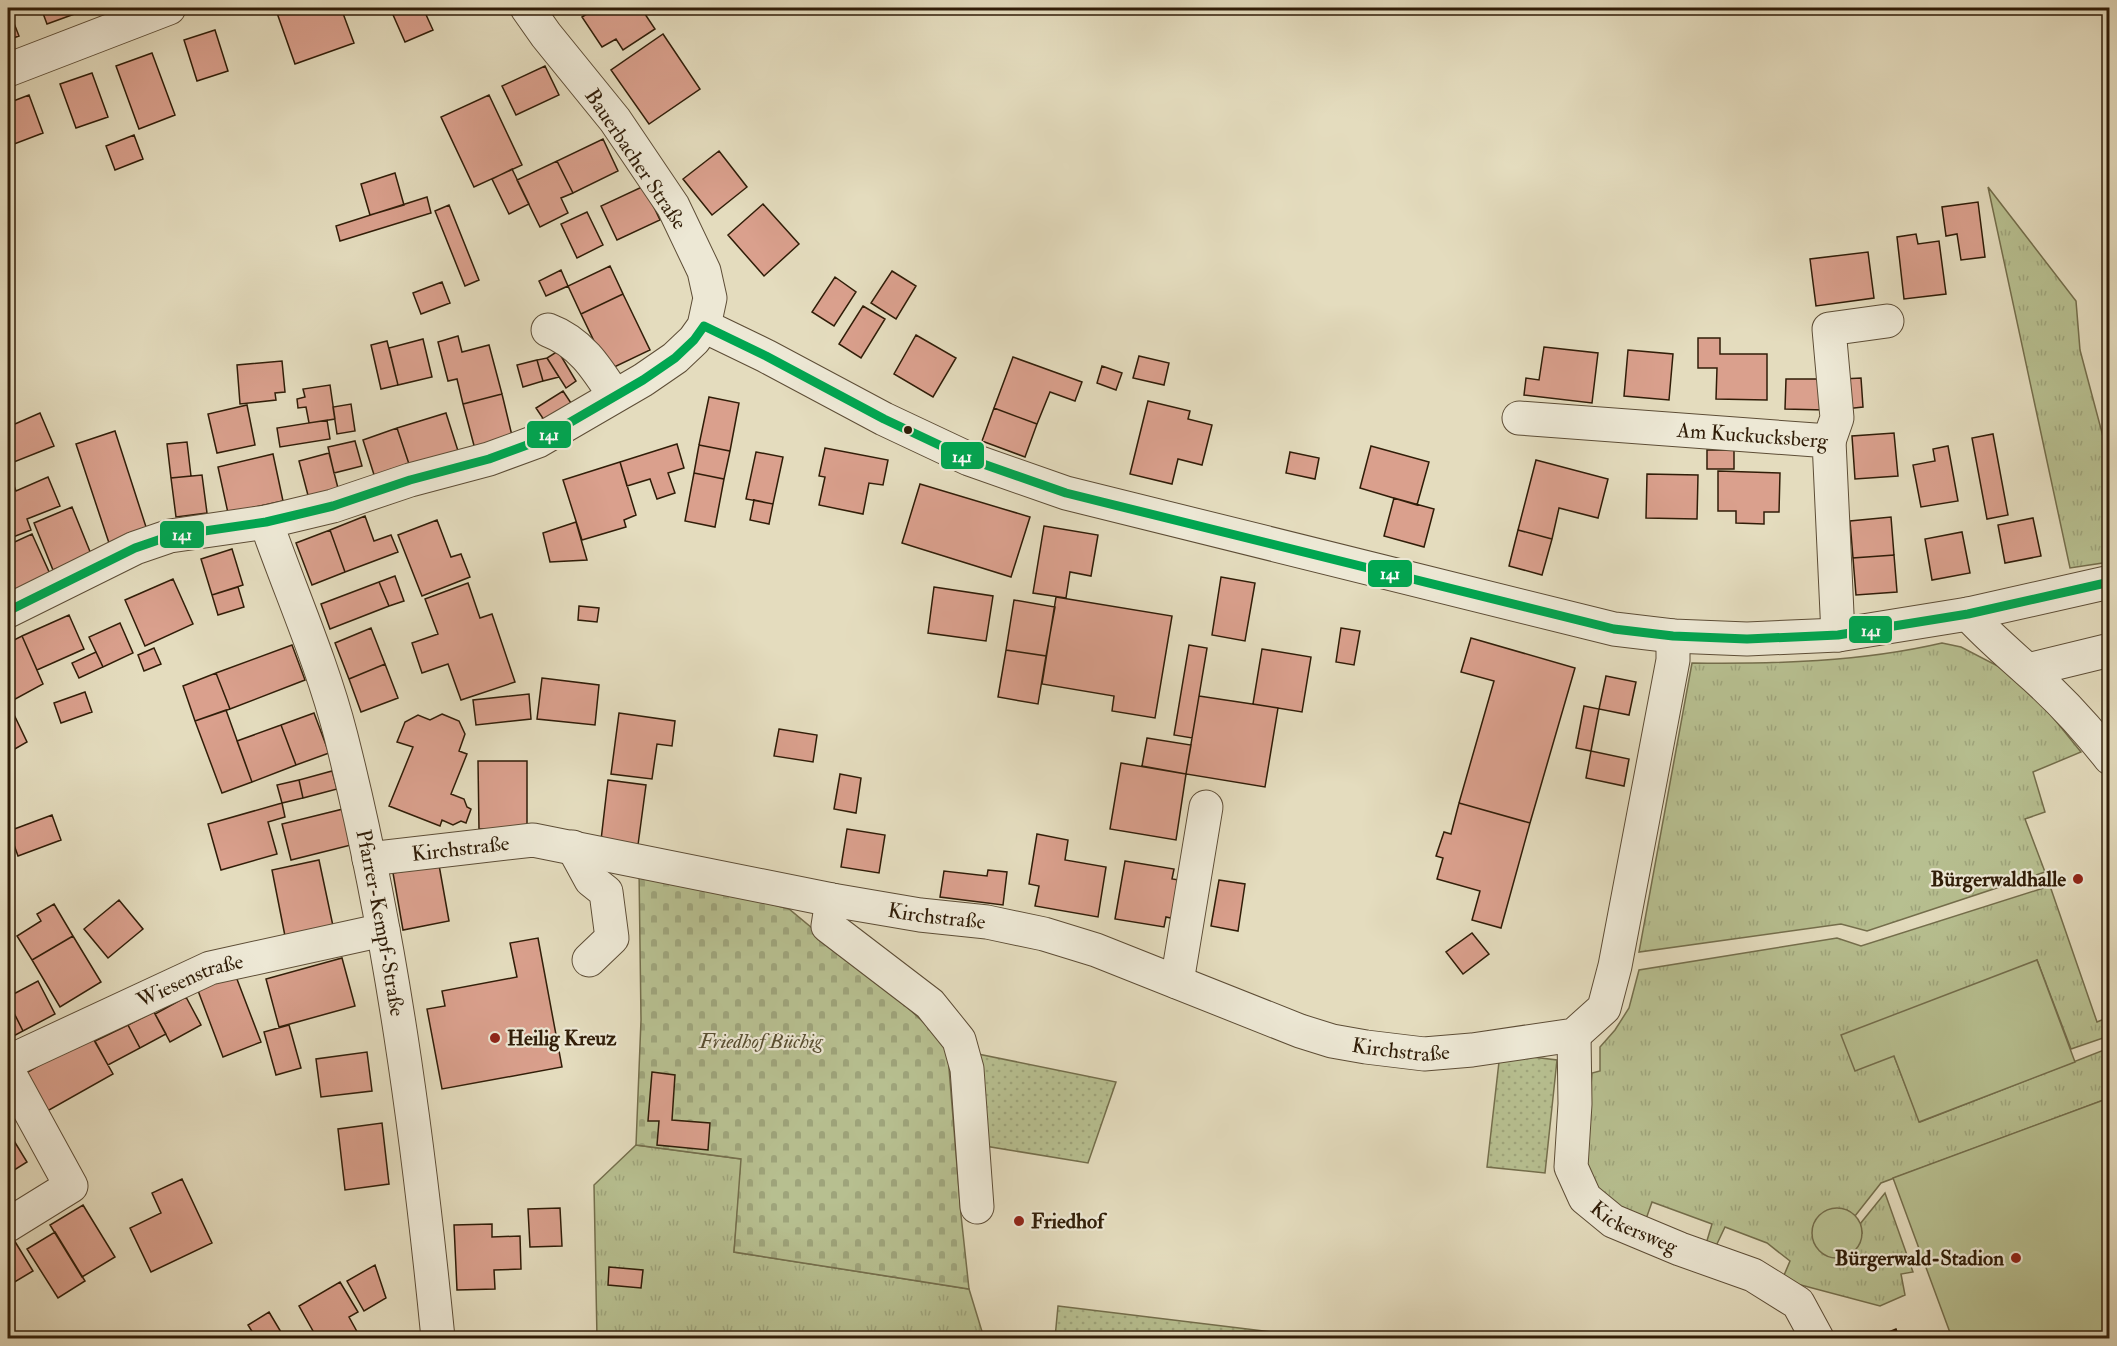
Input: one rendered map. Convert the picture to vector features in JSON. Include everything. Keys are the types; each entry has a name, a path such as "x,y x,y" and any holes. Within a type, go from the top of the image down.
{"street":[{"path":"8,70 169,8"},
{"name":"Bauerbacher Straße","path":"527,8 615,120 672,206 704,271 710,298 704,326"},
{"path":"1829,441 1837,418 1829,329 1887,321"},
{"path":"8,611 135,548 170,536 266,522 333,506 410,480 489,459 538,441 643,380 675,358 694,340 704,326 766,356 884,419 969,459 1066,493 1614,629 1673,636 1747,639 1838,635 1968,614 2109,582"},
{"path":"548,330 561,334 578,346 595,366 614,395"},
{"name":"Am Kuckucksberg","path":"1519,418 1829,441 1838,635"},
{"name":"Pfarrer-Kempf-Straße","path":"266,522 312,640 341,734 369,859 414,1116 438,1338"},
{"path":"1968,614 1988,636 2028,670 2092,735 2109,758"},
{"path":"1574,1035 1604,1008 1615,966 1671,671 1673,636"},
{"path":"2028,670 2109,650"},
{"path":"1176,982 1206,807"},
{"name":"Kirchstraße","path":"369,859 533,840 832,900 920,915 987,922 1044,934 1096,950 1300,1031 1332,1041 1424,1054 1472,1050 1574,1035"},
{"path":"573,847 591,880 606,892 612,938 589,960"},
{"path":"832,900 828,926 930,1004 959,1040 967,1070 977,1207"},
{"name":"Wiesenstraße","path":"8,1062 210,968 383,930"},
{"name":"Kickersweg","path":"1574,1035 1575,1104 1571,1167 1585,1198 1613,1221 1680,1249 1753,1275 1798,1303 1816,1338"},
{"path":"8,1071 71,1186 8,1225"}],"green space":[{"path":"1988,187 2076,301 2080,350 2109,459 2109,562 2070,568"},
{"path":"1942,643 1961,647 2021,678 2081,752 2033,772 2045,812 2025,819 2045,872 1867,931 1841,924 1639,952 1692,663 1755,663 1849,658"},
{"name":"Friedhof Büchig","path":"639,869 789,909 906,1006 947,1044 969,1289 734,1252 741,1159 636,1145 641,1020"},
{"path":"2050,886 2097,1022 2109,1017 2109,1036 2071,1049 2037,960 1894,1056 1920,1122 2109,1048 2109,1098 1881,1183 1855,1216 1847,1210 1818,1218 1813,1227 1813,1238 1862,1233 1860,1224 1885,1193 1913,1272 1901,1274 1905,1295 1880,1306 1782,1280 1790,1261 1767,1243 1725,1227 1716,1246 1706,1244 1712,1224 1652,1202 1645,1222 1609,1203 1592,1181 1585,1159 1592,1073 1600,1071 1600,1047 1615,1030 1629,1008 1639,970 1837,938 1861,946"},
{"path":"2037,960 2075,1062 1919,1122 1894,1056 1855,1071 1841,1035"},
{"path":"1500,1053 1557,1060 1545,1173 1487,1167"},
{"path":"978,1054 1116,1082 1088,1163 985,1146"},
{"name":"Bürgerwald-Stadion","path":"2109,1098 2109,1338 1952,1338 1893,1178"},
{"path":"636,1145 742,1159 734,1252 969,1289 984,1338 597,1338 594,1185"},
{"path":"1837,1208 1846,1210 1857,1219 1862,1233 1860,1242 1851,1253 1837,1258 1828,1256 1817,1247 1812,1233 1814,1224 1823,1213"},
{"path":"1058,1306 1280,1333 1280,1338 1055,1338"}],"building":[{"path":"8,8 19,36 8,40"},
{"path":"41,8 91,8 47,24"},
{"path":"293,8 341,8 354,43 295,64 277,13"},
{"path":"390,8 423,8 433,30 405,42"},
{"path":"596,8 641,8 655,29 623,50 616,39 602,47 582,17"},
{"path":"215,30 228,71 197,81 184,40"},
{"path":"663,34 700,89 649,124 611,70"},
{"path":"152,53 175,115 139,129 116,66"},
{"path":"545,66 559,95 516,115 502,86"},
{"path":"92,73 108,117 76,128 60,84"},
{"path":"29,95 43,133 9,146 8,103"},
{"path":"489,95 522,165 474,187 441,117"},
{"path":"134,135 143,159 115,170 106,146"},
{"path":"603,139 618,171 573,193 557,161"},
{"path":"719,151 747,187 712,215 683,179"},
{"path":"557,161 573,193 561,198 568,213 540,227 517,180"},
{"path":"512,169 529,204 509,214 492,179"},
{"path":"395,173 404,205 370,215 361,184"},
{"path":"644,186 660,220 617,240 601,206"},
{"path":"427,197 431,213 340,241 336,226"},
{"path":"1978,202 1985,257 1961,260 1957,234 1946,236 1942,207"},
{"path":"763,204 799,244 764,276 728,235"},
{"path":"449,205 479,280 465,286 435,211"},
{"path":"587,212 603,245 577,258 561,224"},
{"path":"1916,234 1918,244 1939,241 1946,294 1904,299 1897,237"},
{"path":"1868,252 1874,298 1816,306 1810,259"},
{"path":"610,266 623,294 581,314 568,286"},
{"path":"561,270 568,286 546,296 539,281"},
{"path":"892,271 916,286 896,319 871,303"},
{"path":"835,277 856,292 834,326 812,312"},
{"path":"442,282 450,303 421,314 413,293"},
{"path":"623,294 650,350 608,370 581,314"},
{"path":"863,306 885,319 861,358 839,344"},
{"path":"916,335 956,358 933,397 894,374"},
{"path":"458,336 462,352 489,345 502,394 463,404 457,379 448,381 438,342"},
{"path":"1698,338 1720,338 1720,354 1767,354 1767,400 1716,399 1717,368 1698,368"},
{"path":"423,339 432,377 398,385 389,348"},
{"path":"387,341 398,385 381,389 371,345"},
{"path":"1544,347 1598,353 1592,403 1524,395 1526,378 1539,380"},
{"path":"1628,350 1673,354 1669,400 1624,396"},
{"path":"558,351 576,381 566,388 547,358"},
{"path":"1139,356 1169,363 1164,385 1133,378"},
{"path":"1013,357 1082,382 1075,401 1050,392 1037,424 994,408"},
{"path":"547,358 559,377 543,381 537,360"},
{"path":"537,360 543,381 523,387 517,365"},
{"path":"282,361 285,392 275,393 276,400 240,404 237,365"},
{"path":"1102,366 1122,373 1116,390 1097,383"},
{"path":"1861,378 1863,407 1845,409 1842,379"},
{"path":"1786,379 1826,379 1825,410 1785,409"},
{"path":"330,385 335,419 309,423 306,407 298,408 297,399 305,397 303,389"},
{"path":"563,391 573,406 546,423 536,408"},
{"path":"502,394 514,444 476,453 463,404"},
{"path":"709,397 739,403 730,451 699,445"},
{"path":"1148,401 1190,411 1188,419 1212,425 1202,465 1178,459 1172,484 1130,474"},
{"path":"351,404 355,431 337,434 333,407"},
{"path":"247,405 255,445 217,453 208,414"},
{"path":"994,408 1037,424 1025,457 982,441"},
{"path":"40,413 54,446 9,464 8,427"},
{"path":"446,413 459,454 411,470 397,428"},
{"path":"327,420 330,439 280,447 277,428"},
{"path":"397,428 411,470 376,481 363,440"},
{"path":"115,431 147,530 109,543 76,444"},
{"path":"1894,433 1898,476 1855,479 1852,436"},
{"path":"1993,434 2008,515 1987,519 1972,438"},
{"path":"355,441 362,466 334,473 328,447"},
{"path":"187,442 191,476 171,478 167,444"},
{"path":"677,444 684,468 668,473 675,493 657,499 650,479 627,486 620,462"},
{"path":"699,445 730,451 724,479 694,473"},
{"path":"1371,446 1429,462 1417,505 1360,488"},
{"path":"1948,446 1958,501 1921,507 1913,465 1935,461 1933,449"},
{"path":"825,448 888,460 883,485 869,483 863,514 819,505 825,477 819,476"},
{"path":"1707,450 1734,450 1734,469 1707,469"},
{"path":"756,452 783,457 773,504 746,499"},
{"path":"1290,452 1319,458 1315,479 1286,473"},
{"path":"329,453 339,492 309,499 299,461"},
{"path":"273,454 283,501 228,513 218,467"},
{"path":"1536,460 1608,479 1598,518 1559,508 1552,539 1518,530"},
{"path":"620,462 636,515 624,520 626,527 582,540 563,480"},
{"path":"8,470 16,491 48,477 60,506 27,519 31,530 8,539"},
{"path":"1718,471 1780,473 1779,512 1764,512 1764,524 1736,523 1736,511 1718,511"},
{"path":"694,473 724,479 715,527 685,521"},
{"path":"1647,474 1698,475 1697,519 1646,518"},
{"path":"202,475 207,513 176,517 171,478"},
{"path":"920,484 1030,517 1011,577 902,543"},
{"path":"1394,498 1434,509 1424,547 1384,536"},
{"path":"754,500 773,504 769,524 750,520"},
{"path":"72,507 91,554 53,570 34,523"},
{"path":"365,516 374,541 391,535 398,552 345,572 330,530"},
{"path":"1891,517 1894,555 1853,558 1850,521"},
{"path":"2033,518 2041,556 2005,563 1998,525"},
{"path":"437,520 451,557 461,554 470,577 422,596 398,535"},
{"path":"576,522 587,560 550,562 543,533"},
{"path":"1044,526 1098,535 1091,576 1070,572 1066,598 1033,593"},
{"path":"330,530 345,572 312,585 296,543"},
{"path":"1518,530 1552,539 1542,575 1509,566"},
{"path":"1962,532 1970,573 1932,580 1925,539"},
{"path":"32,534 50,574 9,593 8,545"},
{"path":"232,549 243,585 212,595 201,559"},
{"path":"1894,555 1897,592 1856,595 1853,558"},
{"path":"395,576 404,601 389,606 379,582"},
{"path":"1221,577 1255,583 1245,641 1212,635"},
{"path":"173,579 193,624 145,646 125,600"},
{"path":"379,582 389,606 330,629 321,604"},
{"path":"468,583 480,618 492,614 515,682 461,700 448,664 422,673 412,643 438,634 425,599"},
{"path":"238,587 244,607 218,615 212,595"},
{"path":"934,587 993,596 986,641 928,633"},
{"path":"1056,597 1172,616 1155,718 1112,711 1114,696 1042,684"},
{"path":"1014,600 1055,607 1046,656 1006,650"},
{"path":"579,606 599,608 597,622 578,620"},
{"path":"69,615 84,649 37,670 22,636"},
{"path":"120,623 133,653 103,667 89,637"},
{"path":"371,628 385,664 349,679 335,643"},
{"path":"1341,628 1360,631 1354,665 1336,662"},
{"path":"22,636 43,684 8,703 8,643"},
{"path":"1471,638 1575,668 1530,823 1459,803 1494,681 1461,672"},
{"path":"292,645 305,680 230,709 216,673"},
{"path":"1189,645 1207,648 1192,738 1174,735"},
{"path":"154,648 161,664 144,671 138,655"},
{"path":"1262,649 1311,657 1302,712 1253,704"},
{"path":"1006,650 1046,656 1038,704 998,697"},
{"path":"96,652 103,667 79,678 72,663"},
{"path":"385,664 398,698 361,712 349,679"},
{"path":"216,673 230,709 195,721 183,686"},
{"path":"1606,676 1636,682 1629,715 1599,709"},
{"path":"542,678 599,685 595,725 537,719"},
{"path":"85,692 92,712 61,723 54,703"},
{"path":"529,694 531,719 476,725 473,700"},
{"path":"1199,696 1278,708 1265,787 1186,774"},
{"path":"8,702 27,742 8,753"},
{"path":"1584,706 1599,709 1591,751 1576,748"},
{"path":"226,710 252,782 222,793 195,721"},
{"path":"314,713 329,753 296,765 281,725"},
{"path":"619,713 675,721 672,746 657,744 652,779 611,774"},
{"path":"442,714 459,721 465,734 459,751 467,754 451,794 464,799 467,807 471,809 466,823 461,821 453,825 442,820 440,826 389,806 413,747 397,742 405,722 418,715 430,720"},
{"path":"281,725 296,765 252,782 237,741"},
{"path":"779,729 817,735 813,762 774,756"},
{"path":"1147,738 1191,745 1186,774 1142,766"},
{"path":"1591,751 1629,759 1624,786 1586,778"},
{"path":"478,761 527,761 527,829 479,829"},
{"path":"1121,763 1186,774 1176,840 1110,829"},
{"path":"332,771 337,789 303,798 299,780"},
{"path":"840,774 861,778 856,813 834,809"},
{"path":"299,780 303,798 282,803 277,785"},
{"path":"608,780 646,785 638,845 601,840"},
{"path":"282,803 285,817 268,822 277,854 221,870 208,824"},
{"path":"1459,803 1530,823 1501,928 1472,920 1480,891 1437,879 1443,858 1436,856 1444,832 1451,834"},
{"path":"343,809 351,845 291,860 282,824"},
{"path":"52,815 61,840 18,856 9,831"},
{"path":"847,829 885,835 879,873 841,867"},
{"path":"1037,834 1068,840 1065,860 1106,867 1098,917 1035,906 1039,886 1029,884"},
{"path":"319,860 333,926 285,936 272,870"},
{"path":"1125,861 1174,869 1172,879 1185,881 1179,920 1166,917 1164,927 1115,919"},
{"path":"439,865 449,921 403,930 393,873"},
{"path":"988,870 1007,872 1003,905 940,897 944,871 987,876"},
{"path":"1219,880 1245,884 1238,931 1211,926"},
{"path":"119,900 143,929 108,958 84,929"},
{"path":"54,904 73,936 32,960 17,936 41,921 37,914"},
{"path":"1472,933 1489,954 1463,974 1446,952"},
{"path":"73,936 101,982 60,1007 32,960"},
{"name":"Heilig Kreuz","path":"538,938 562,1067 442,1089 427,1009 445,1006 442,991 517,977 510,943"},
{"path":"342,958 355,1006 279,1027 266,979"},
{"path":"235,974 261,1042 223,1057 197,988"},
{"path":"38,981 55,1014 23,1031 8,997"},
{"path":"186,997 201,1025 170,1042 155,1014"},
{"path":"8,1001 23,1031 8,1039"},
{"path":"154,1012 166,1034 140,1048 128,1025"},
{"path":"128,1025 140,1048 108,1065 95,1041"},
{"path":"289,1025 301,1068 276,1075 264,1032"},
{"path":"91,1035 113,1074 42,1114 21,1076"},
{"path":"367,1052 372,1091 321,1097 316,1059"},
{"path":"652,1072 675,1075 672,1120 710,1123 708,1150 657,1145 659,1121 648,1121"},
{"path":"382,1123 389,1184 345,1190 338,1129"},
{"path":"8,1131 27,1162 8,1174"},
{"path":"182,1179 212,1243 151,1272 130,1228 161,1213 152,1193"},
{"path":"83,1205 115,1257 82,1277 50,1225"},
{"path":"560,1208 562,1246 530,1247 528,1209"},
{"path":"492,1224 492,1237 520,1236 521,1269 494,1270 495,1289 457,1290 454,1225"},
{"path":"55,1232 85,1281 58,1298 27,1249"},
{"path":"14,1240 33,1271 8,1286 8,1244"},
{"path":"375,1265 386,1298 364,1311 347,1281"},
{"path":"609,1267 643,1270 641,1288 608,1285"},
{"path":"340,1282 358,1312 349,1317 360,1337 317,1338 299,1306"},
{"path":"269,1312 284,1337 256,1338 248,1325"},
{"path":"1896,1329 1899,1338 1880,1338 1879,1336"}],"transit line":[{"name":"141","path":"704,326 766,356 884,419 969,459 1066,493 1614,629 1673,636 1747,639 1838,635 1968,614 2110,582"},
{"name":"141","path":"8,611 135,548 170,536 266,522 333,506 410,480 489,459 538,441 643,380 675,358 694,340 704,326"}],"place":[{"name":"Bürgerwaldhalle","path":"2078,879"},
{"name":"Heilig Kreuz","path":"495,1038"},
{"name":"Friedhof","path":"1019,1221"},
{"name":"Bürgerwald-Stadion","path":"2016,1258"}]}
